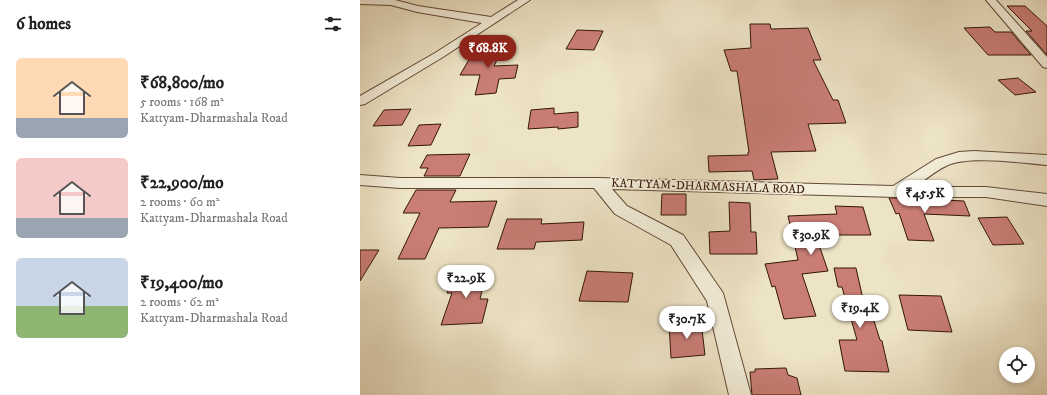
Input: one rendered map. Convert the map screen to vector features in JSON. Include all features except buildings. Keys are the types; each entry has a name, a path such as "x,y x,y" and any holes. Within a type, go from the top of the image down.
{"street":[{"path":"360,101 439,55 525,0"},
{"path":"991,0 1047,64"},
{"path":"360,2 391,2 417,9 493,21"},
{"path":"896,192 940,162 959,157 974,156 1047,160"},
{"name":"KATTYAM-DHARMASHALA ROAD","path":"360,180 400,183 598,183 896,192 986,192 1047,200"},
{"path":"598,183 621,210 677,240 716,299 740,395"}]}
